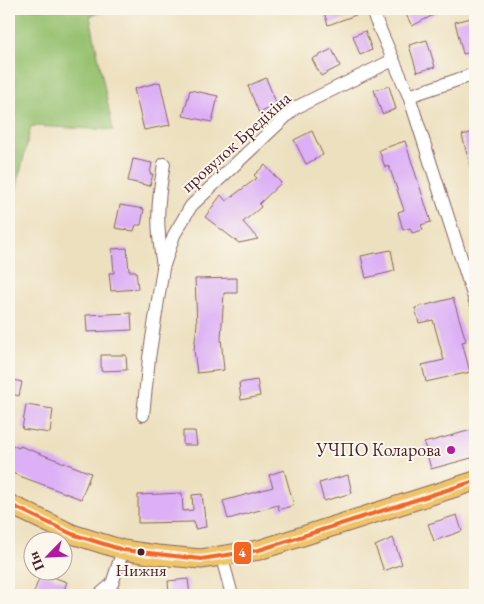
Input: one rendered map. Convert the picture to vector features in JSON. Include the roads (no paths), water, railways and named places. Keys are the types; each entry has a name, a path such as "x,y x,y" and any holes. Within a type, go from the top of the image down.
{"main road":[{"path":"9,504 72,534 123,550 174,557 222,558 268,548 475,481"}],"street":[{"path":"370,9 409,96 475,302"},
{"name":"провулок Бредіхіна","path":"143,415 149,358 163,268 174,235 191,206 295,108 393,60"},
{"path":"409,96 475,74"},
{"name":"провулок Бредіхіна","path":"163,268 158,234 157,203 164,164"},
{"path":"99,595 112,584 123,550"},
{"path":"222,558 232,595"}],"place":[{"name":"УЧПО Коларова","path":"451,450"},
{"name":"Нижня","path":"141,552"}]}
